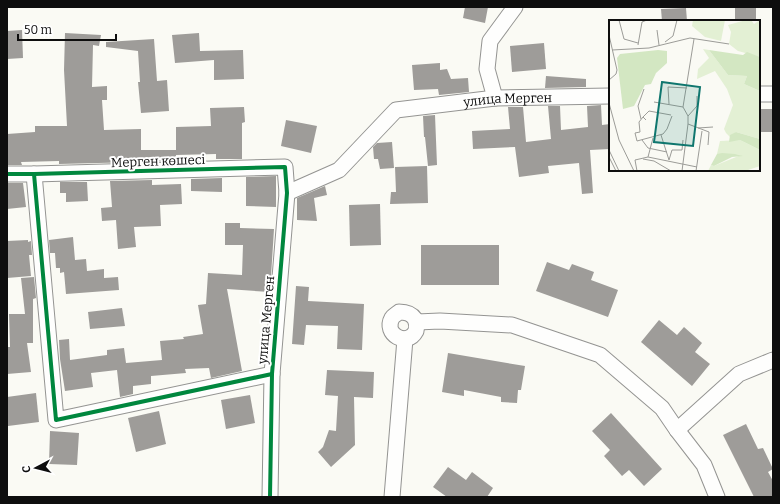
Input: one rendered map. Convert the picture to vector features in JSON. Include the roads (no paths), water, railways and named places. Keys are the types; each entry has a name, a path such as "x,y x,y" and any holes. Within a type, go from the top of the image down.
{"street":[{"path":"495,98 487,69 490,41 515,7"},
{"path":"760,94 773,94"},
{"name":"улица Мерген","path":"270,497 272,374 287,192 339,170 396,110 495,98 609,96"},
{"name":"Мерген көшесі","path":"7,174 285,167 287,192"},
{"path":"34,174 56,420 272,374"},
{"path":"399,312 406,312 413,315 417,322 416,330 412,336 405,339 397,337 392,332 390,325 392,317 399,312"},
{"path":"417,322 440,321 512,325 600,355 662,408 704,465 717,497"},
{"path":"392,497 405,339"},
{"path":"677,430 739,374 773,360"}]}
